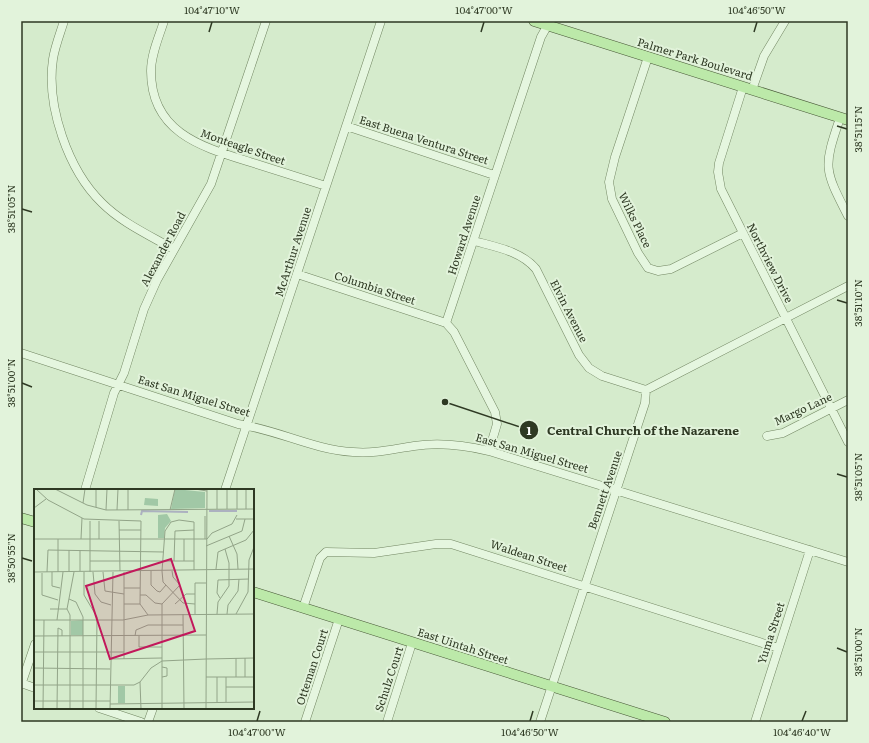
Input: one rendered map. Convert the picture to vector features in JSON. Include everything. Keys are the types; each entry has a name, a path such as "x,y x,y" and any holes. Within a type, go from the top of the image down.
{"main road":[{"name":"Palmer Park Boulevard","path":"534,21 549,23 648,57 844,119"},
{"path":"21,518 34,522"},
{"name":"East Uintah Street","path":"254,592 665,722"}],"street":[{"path":"64,21 55,50 52,84 61,130 74,164 91,192 102,204 124,221 173,250"},
{"name":"Monteagle Street","path":"164,21 155,48 151,70 154,93 158,103 163,114 176,130 198,144 222,153 326,186"},
{"name":"Alexander Road","path":"85,489 118,384 144,309 173,250 211,184 266,21"},
{"name":"McArthur Avenue","path":"225,489 381,21"},
{"name":"Northview Drive","path":"785,21 747,88 721,153 718,172 721,189 848,442"},
{"name":"Howard Avenue","path":"446,323 541,37 549,23"},
{"name":"Wilks Place","path":"648,57 613,162 609,182 612,199 638,253 648,268 664,272 743,233"},
{"path":"844,119 828,153 828,170 831,182 848,216"},
{"name":"East Buena Ventura Street","path":"346,126 494,175"},
{"name":"Elvin Avenue","path":"474,240 521,256 531,263 536,269 579,354 589,368 602,376 646,390"},
{"name":"Columbia Street","path":"297,274 446,323"},
{"path":"646,390 848,286"},
{"path":"446,323 454,332 494,412 496,424 489,451"},
{"name":"East San Miguel Street","path":"21,352 246,425 342,451 382,452 436,444 467,446 489,451 848,562"},
{"name":"Bennett Avenue","path":"540,722 645,403 646,390"},
{"name":"Margo Lane","path":"767,436 783,433 848,400"},
{"name":"Waldean Street","path":"303,608 320,558 326,552 374,553 436,544 451,544 584,585 778,648"},
{"name":"Yuma Street","path":"755,722 810,550"},
{"name":"Otteman Court","path":"305,722 339,619"},
{"name":"Schulz Court","path":"387,722 412,643"},
{"path":"34,647 21,684 34,688"},
{"path":"102,709 141,722"},
{"path":"148,722 153,709"}],"place":[{"name":"Central Church of the Nazarene","path":"445,402"}]}
